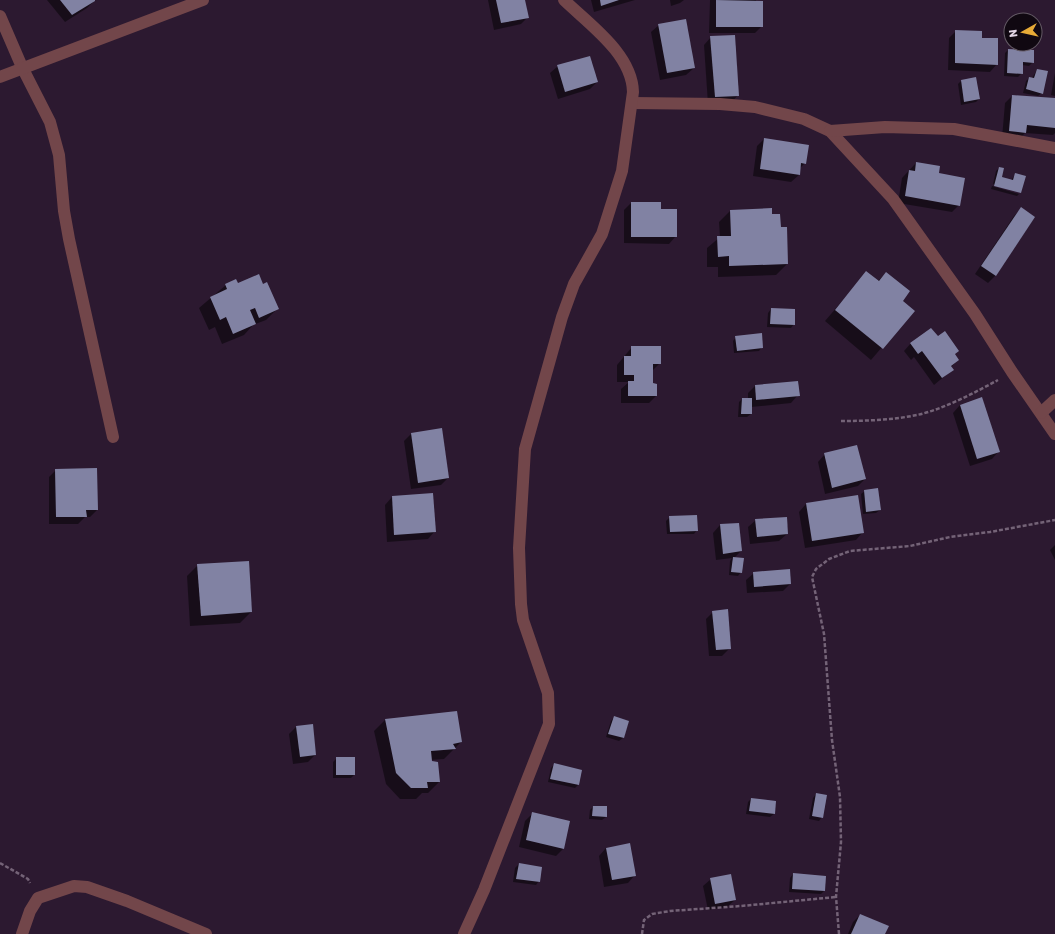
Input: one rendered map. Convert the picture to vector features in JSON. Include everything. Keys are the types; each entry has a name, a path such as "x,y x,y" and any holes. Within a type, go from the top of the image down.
{"street":[{"path":"0,77 22,67 203,0"},
{"path":"464,934 484,890 549,724 548,693 523,620 521,604 519,548 525,449 562,316 574,284 602,234 622,171 632,103 633,80 620,55 564,0"},
{"path":"0,16 22,67 50,122 59,155 64,211 69,239 113,437"},
{"path":"632,103 720,104 755,107 804,119 830,131 893,199 975,314 1012,372 1055,434"},
{"path":"830,131 885,127 954,129 1055,148"},
{"path":"1041,413 1055,400"},
{"path":"22,934 30,911 38,898 74,886 87,886 206,934"}],"path":[{"path":"841,421 885,420 918,415 979,390 1012,372"},
{"path":"839,934 836,897 841,842 840,797 832,740 824,634 812,577 816,569 837,554 850,551 910,546 950,537 990,532 1055,520"},
{"path":"0,863 28,879 38,898"},
{"path":"642,934 644,920 652,914 670,911 836,897"}],"building":[{"path":"60,0 95,0 95,1 72,15"},
{"path":"496,0 525,0 529,18 501,23"},
{"path":"600,0 619,0 601,6"},
{"path":"716,0 763,1 763,27 716,27"},
{"path":"686,19 695,68 667,73 658,24"},
{"path":"955,30 982,31 982,38 998,38 998,65 955,63"},
{"path":"735,35 739,96 715,97 710,36"},
{"path":"1008,52 1034,52 1034,63 1023,62 1023,74 1007,73"},
{"path":"590,56 598,82 565,92 557,65"},
{"path":"1037,69 1048,71 1043,94 1026,89 1029,77 1034,78"},
{"path":"976,77 980,99 964,102 961,80"},
{"path":"1012,95 1055,98 1055,128 1027,125 1026,133 1009,131"},
{"path":"764,138 809,145 806,164 801,163 800,175 760,169"},
{"path":"916,162 940,166 939,173 965,178 960,206 905,196 909,170 915,171"},
{"path":"999,167 1004,168 1002,177 1013,180 1015,173 1026,176 1021,193 994,186"},
{"path":"631,202 661,202 661,209 677,209 677,237 631,237"},
{"path":"1021,207 1035,217 996,276 981,266"},
{"path":"772,208 772,214 780,214 781,227 787,227 788,264 729,266 729,256 718,257 717,236 731,236 730,210"},
{"path":"866,271 879,281 886,272 910,291 903,301 915,311 883,349 835,310"},
{"path":"259,274 263,284 267,282 279,309 259,318 255,308 250,310 256,324 233,334 226,317 220,320 210,297 227,289 225,284 236,279 238,283"},
{"path":"771,308 795,309 795,325 770,324"},
{"path":"931,328 938,336 945,331 959,351 955,354 959,360 951,366 954,370 942,378 922,351 918,354 910,343"},
{"path":"762,333 763,348 737,351 735,336"},
{"path":"631,346 661,346 661,364 653,364 653,383 657,384 657,396 628,396 628,381 634,381 634,375 624,375 624,356 631,356"},
{"path":"798,381 800,396 756,400 755,385"},
{"path":"982,397 1000,452 977,459 960,405"},
{"path":"742,398 752,398 752,414 741,414"},
{"path":"442,428 449,478 418,483 411,433"},
{"path":"857,445 866,479 832,488 824,453"},
{"path":"97,468 98,510 86,510 87,517 56,517 55,469"},
{"path":"878,488 881,510 866,512 864,490"},
{"path":"433,493 436,532 394,535 392,496"},
{"path":"858,495 864,533 812,541 806,503"},
{"path":"697,515 698,531 670,532 669,516"},
{"path":"787,517 788,534 757,537 755,519"},
{"path":"739,523 742,551 723,554 720,524"},
{"path":"733,557 744,558 742,573 731,572"},
{"path":"249,561 252,612 201,616 197,564"},
{"path":"790,569 791,584 754,587 753,572"},
{"path":"728,609 731,649 716,650 712,611"},
{"path":"457,711 462,742 453,744 456,749 431,751 432,761 438,762 440,782 427,782 428,788 411,788 396,773 385,719"},
{"path":"614,716 629,721 624,738 608,734"},
{"path":"313,724 316,755 300,757 296,726"},
{"path":"336,757 355,757 355,775 336,775"},
{"path":"554,763 582,770 579,785 550,779"},
{"path":"816,793 827,795 823,818 812,816"},
{"path":"751,798 776,801 775,814 749,811"},
{"path":"593,806 607,806 607,817 592,816"},
{"path":"532,812 570,821 564,849 526,840"},
{"path":"630,843 636,876 612,880 606,848"},
{"path":"519,863 542,867 540,882 516,879"},
{"path":"793,873 826,876 825,891 792,889"},
{"path":"731,874 736,900 715,904 710,878"},
{"path":"860,914 889,926 885,934 851,934"}]}
